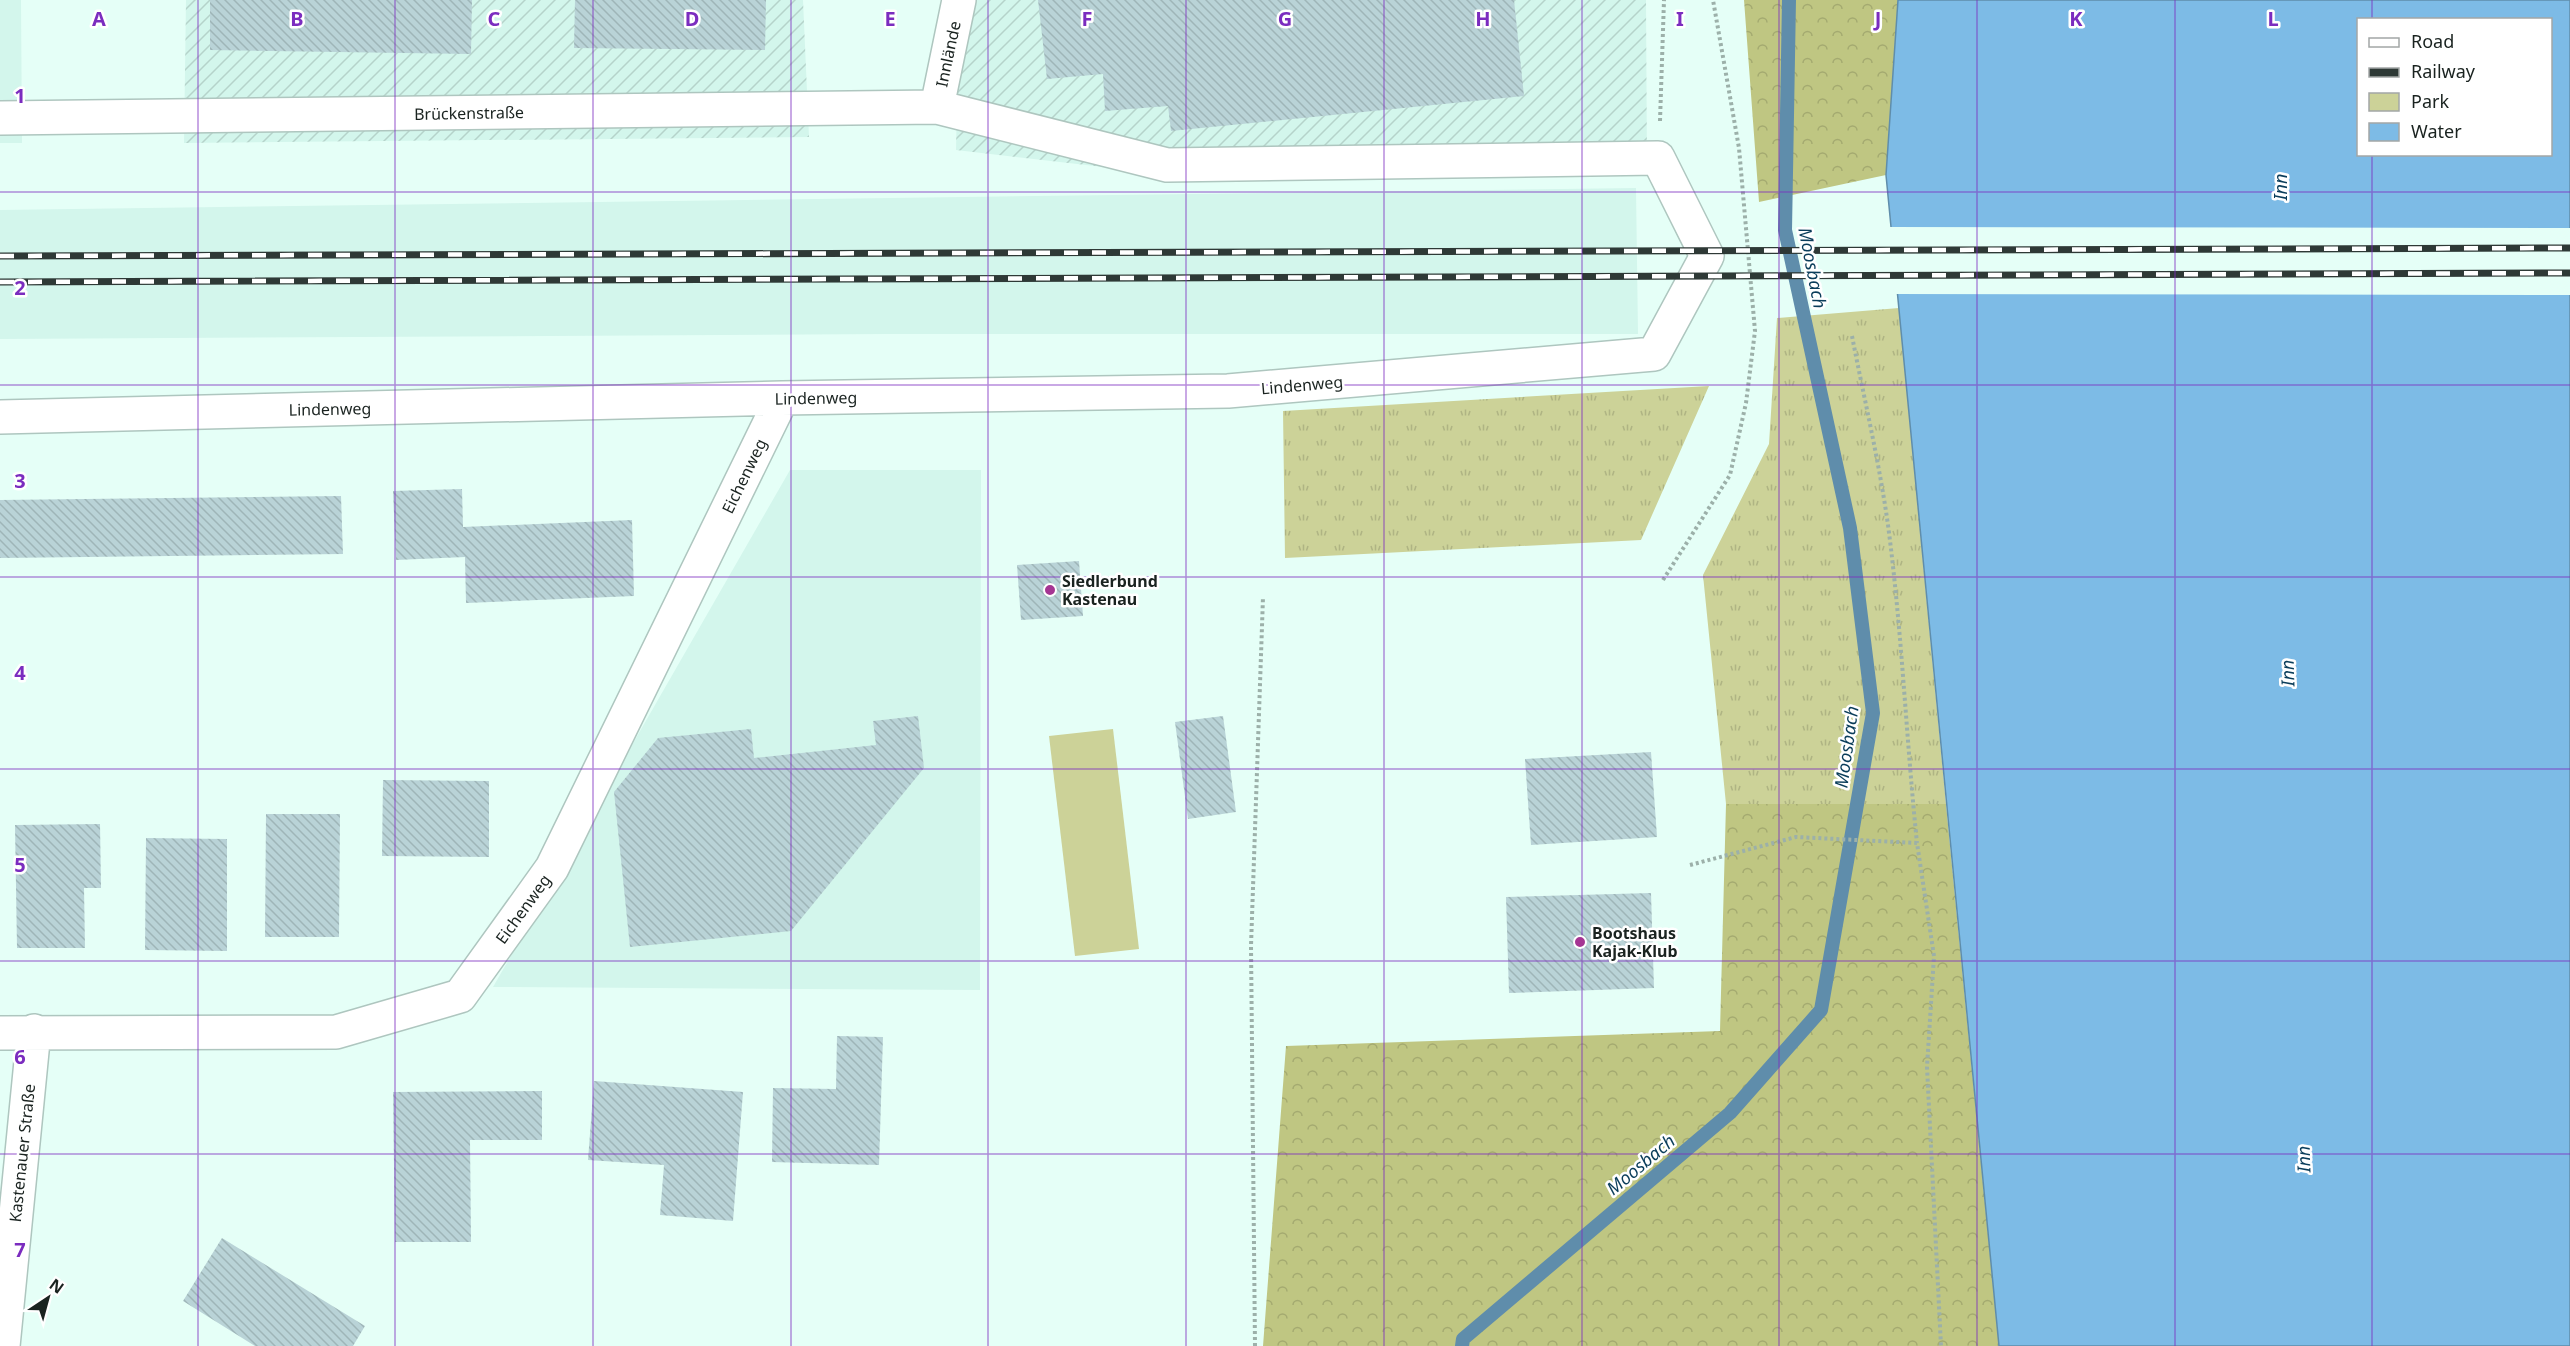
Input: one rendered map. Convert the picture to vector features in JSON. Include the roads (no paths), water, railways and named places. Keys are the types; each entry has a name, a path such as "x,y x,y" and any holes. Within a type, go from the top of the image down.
{"street":[{"name":"Innlände","path":"938,107 959,0"},
{"name":"Brückenstraße","path":"0,118 938,107"},
{"name":"Lindenweg","path":"0,417 782,398 1228,392 1654,354 1707,256 1658,158 1167,165 938,107"},
{"name":"Eichenweg","path":"0,1032 336,1032 459,996 552,868 782,398"},
{"name":"Kastenauer Straße","path":"3,1346 34,1031"}],"water":[{"name":"Inn","path":"1898,0 2570,0 2570,1346 1999,1346 1886,175"}],"waterway":[{"name":"Moosbach","path":"1462,1346 1463,1339 1730,1113 1821,1010 1873,713 1850,528 1785,230 1789,0"}],"railway":[{"path":"0,256 2570,248"},
{"path":"0,282 2570,273"}],"place":[{"name":"Siedlerbund Kastenau","path":"1050,590"},
{"name":"Bootshaus Kajak-Klub","path":"1580,942"}]}
